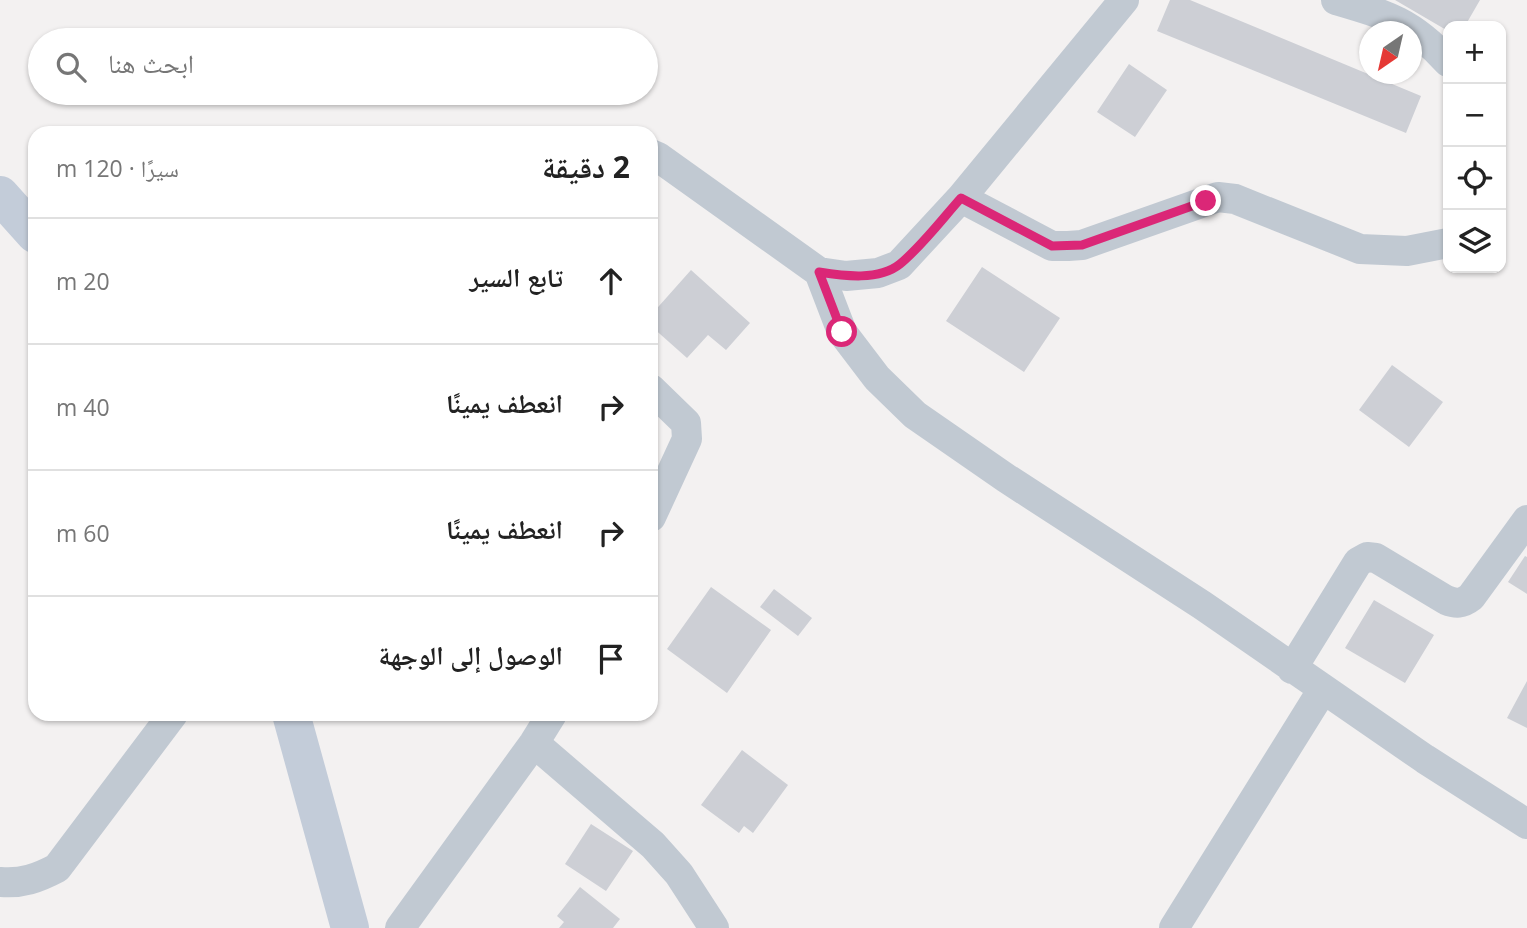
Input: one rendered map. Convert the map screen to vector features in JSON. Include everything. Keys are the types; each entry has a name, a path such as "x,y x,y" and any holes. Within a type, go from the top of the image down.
{"street":[{"path":"658,157 819,272 846,276 878,273 899,265 961,198 1124,0"},
{"path":"1336,0 1384,14 1398,21 1417,32 1443,57"},
{"path":"0,195 28,226"},
{"path":"961,198 1052,246 1082,245 1218,197 1235,199 1360,249 1406,251 1443,244"},
{"path":"819,272 842,332 877,378 915,415 1527,824"},
{"path":"658,396 686,423 687,439 658,502"},
{"path":"1292,669 1358,562 1367,557 1376,558 1446,600 1464,602 1471,597 1527,520"},
{"path":"1174,928 1323,689"},
{"path":"0,882 36,879 57,868 168,721"},
{"path":"293,721 350,928"},
{"path":"400,928 548,721"},
{"path":"534,743 653,845 679,874 715,928"}],"building":[{"path":"1170,0 1190,0 1359,70 1359,84 1392,84 1421,96 1406,133 1157,31"},
{"path":"1395,0 1480,0 1468,21 1443,21 1443,28"},
{"path":"1129,64 1167,90 1135,137 1097,112"},
{"path":"982,267 1060,318 1024,372 946,321"},
{"path":"691,270 750,323 726,350 708,335 687,358 658,332 658,307"},
{"path":"1392,365 1443,402 1409,447 1359,410"},
{"path":"1525,556 1527,557 1527,594 1508,582"},
{"path":"711,587 771,630 727,693 667,649"},
{"path":"774,589 812,618 798,636 760,607"},
{"path":"1374,600 1434,635 1405,683 1345,648"},
{"path":"1527,681 1527,728 1507,718"},
{"path":"742,750 788,785 753,833 744,826 739,833 701,805"},
{"path":"591,824 633,851 606,891 565,864"},
{"path":"580,887 620,919 613,928 559,928 564,922 557,916"}],"route":[{"path":"842,332 819,272 846,276 878,273 899,265 961,198 1052,246 1082,245 1206,201"}]}
